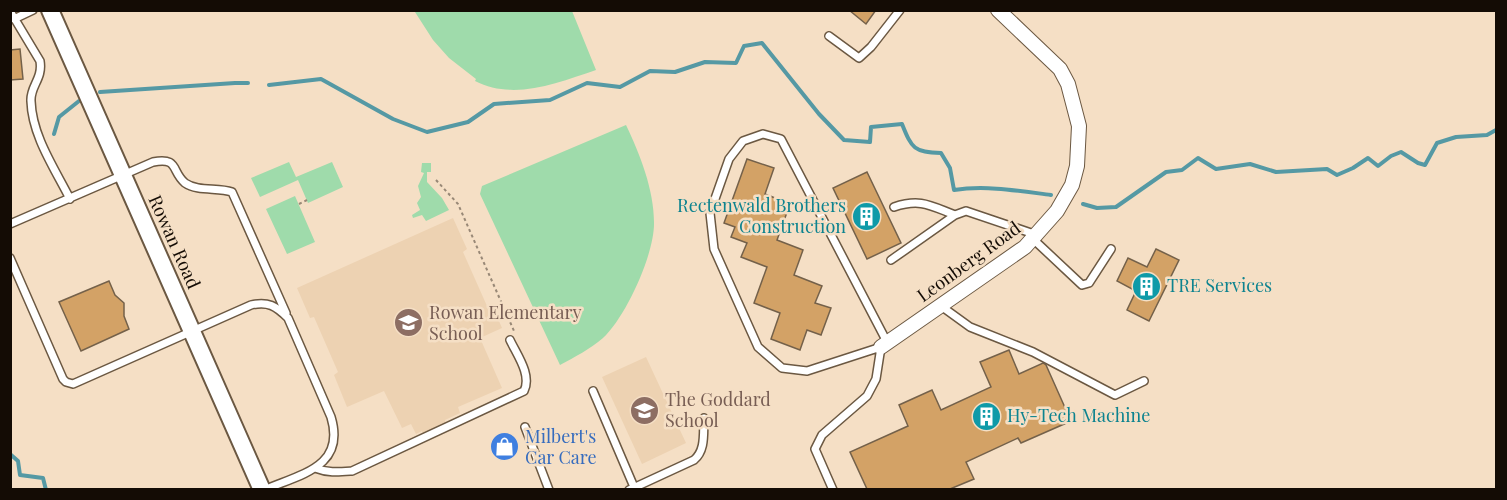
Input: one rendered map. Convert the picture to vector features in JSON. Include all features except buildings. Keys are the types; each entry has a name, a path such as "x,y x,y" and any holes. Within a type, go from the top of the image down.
{"street":[{"name":"Rowan Road","path":"50,10 263,489"},
{"name":"Leonberg Road","path":"884,345 1005,262 1035,237 1065,201 1072,185 1077,166 1079,126 1068,84 1060,69 999,11"}],"lane":[{"path":"33,10 12,15 40,61 42,70 30,100 43,145 69,199"},
{"path":"830,36 859,58 871,47 900,10"},
{"path":"833,489 816,449 822,435 867,396 876,379 884,345 781,139 763,134 742,141 729,159 710,213 714,249 758,347 782,368 807,370 884,345"},
{"path":"10,224 153,162 164,160 172,164 184,182 194,187 232,192 336,432 335,443 328,457 315,468 263,489"},
{"path":"894,207 909,202 922,203 955,215"},
{"path":"891,260 955,215 966,211 1035,237 1082,285 1089,283 1111,249"},
{"path":"10,258 63,379 73,384 251,304 261,302 272,304 288,318"},
{"path":"941,306 970,327 1032,352 1114,395 1144,381"},
{"path":"315,468 324,472 336,473 352,471 524,391 528,383 527,376 510,340"},
{"path":"594,392 632,488 694,460 701,454 704,418"},
{"path":"525,427 549,489"}],"path":[{"path":"436,180 458,204 515,333"},
{"path":"299,204 307,200"}],"shaded area":[{"name":"Rowan Elementary School","path":"453,218 467,249 463,252 487,306 492,305 502,328 480,338 502,388 458,407 460,413 445,420 446,424 423,434 422,431 416,434 411,424 402,428 384,391 347,407 334,375 338,372 314,317 310,318 297,288"},
{"name":"The Goddard School","path":"646,357 686,443 642,464 602,377"}],"green space":[{"path":"572,11 596,70 535,88 505,90 490,87 475,81 476,79 449,58 433,40 415,12"},
{"path":"626,125 641,160 652,197 654,222 650,250 638,284 612,328 593,346 560,365 480,194 482,186"},
{"path":"289,162 296,177 332,162 343,187 308,203 298,180 260,197 251,178"},
{"path":"422,163 431,163 431,172 427,172 427,182 442,198 449,210 426,221 422,215 413,218 412,215 420,210 417,203 421,197 418,186 424,173 421,172"},
{"path":"295,196 315,242 287,254 266,209"}],"waterway":[{"path":"269,85 321,79 393,119 427,132 468,122 494,104 550,100 587,83 620,87 650,71 675,72 705,62 736,63 744,46 762,43 819,114 844,140 870,142 871,127 902,124 915,148 925,152 941,153 950,168 954,190 991,188 1051,195"},
{"path":"100,92 248,83"},
{"path":"54,134 59,117 79,101"},
{"path":"1083,204 1097,208 1116,207 1166,172 1182,170 1198,158 1216,169 1250,164 1276,172 1327,169 1337,175 1368,158 1378,166 1401,152 1425,165 1437,143 1456,137 1487,135 1496,130"},
{"path":"10,454 18,461 20,475 43,478 46,490"}],"place":[{"name":"Rectenwald Brothers Construction","path":"867,216"},
{"name":"TRE Services","path":"1146,286"},
{"name":"Rowan Elementary School","path":"408,323"},
{"name":"The Goddard School","path":"644,410"},
{"name":"Hy-Tech Machine","path":"986,416"},
{"name":"Milbert's Car Care","path":"504,447"}]}
